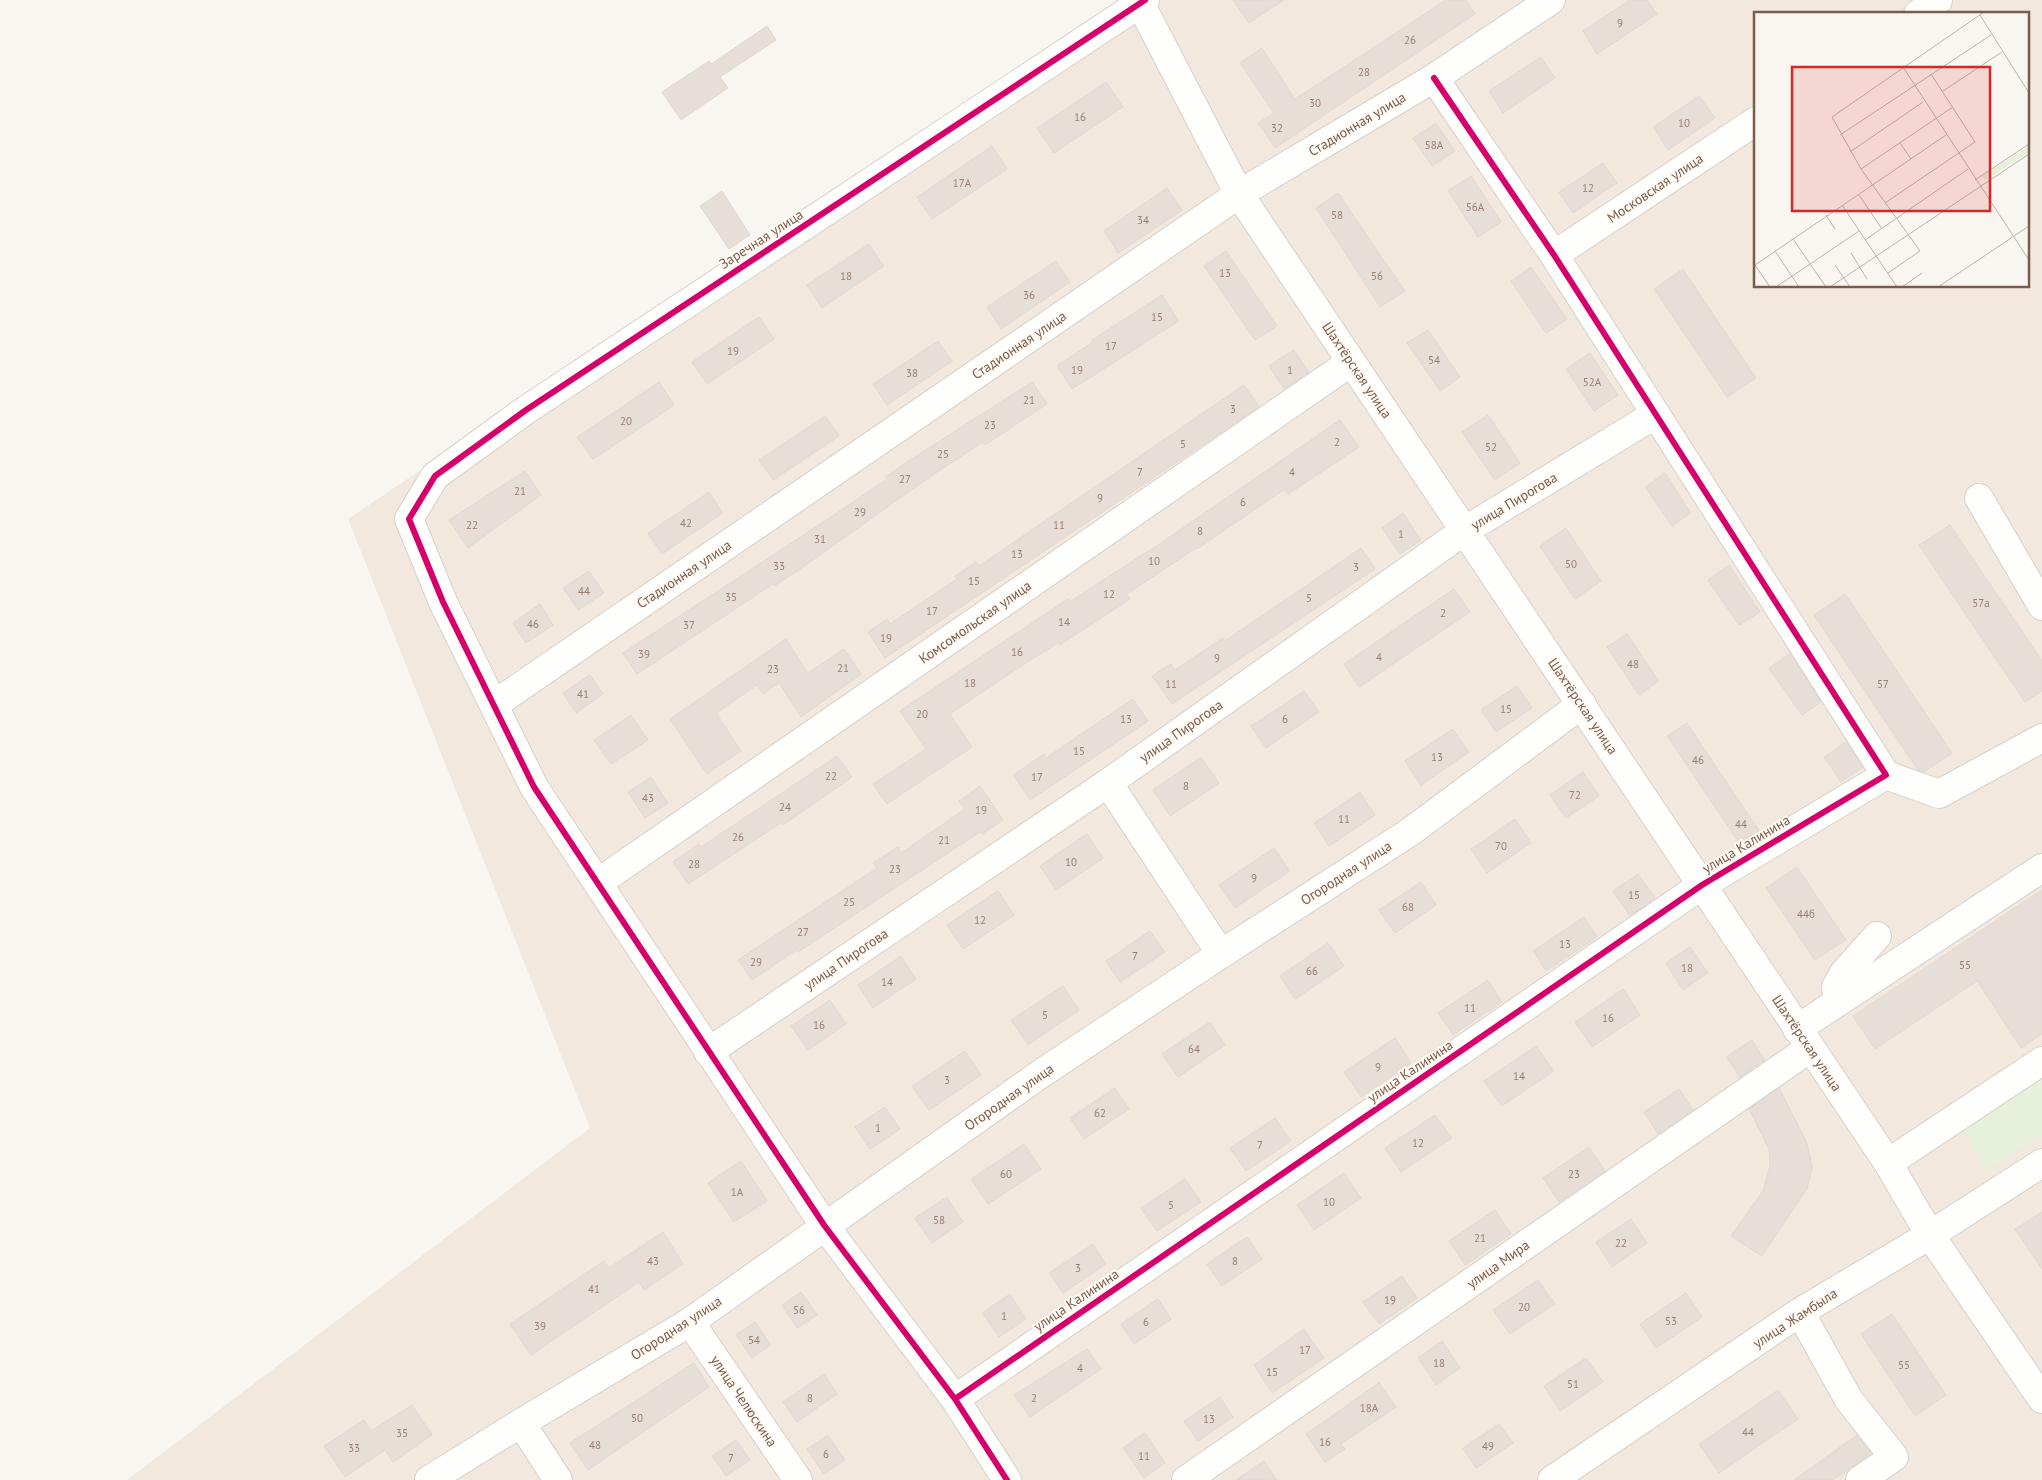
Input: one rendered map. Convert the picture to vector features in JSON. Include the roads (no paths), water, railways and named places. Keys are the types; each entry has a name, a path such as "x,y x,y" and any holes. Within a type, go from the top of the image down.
{"street":[{"name":"Стадионная улица","path":"495,704 1239,194 1434,78 1551,0"},
{"path":"1921,12 1938,0"},
{"name":"Шахтёрская улица","path":"1143,2 1239,194 1888,1163 1930,1235 2042,1399"},
{"name":"Заречная улица","path":"495,704 443,602 409,519 436,476 526,410 1143,2"},
{"path":"1434,78 1554,255 1886,775 1938,794 2042,738"},
{"name":"Московская улица","path":"1554,255 1754,122"},
{"name":"Комсомольская улица","path":"599,882 1351,362"},
{"name":"улица Пирогова","path":"708,1052 1108,783 1464,531 1656,414"},
{"path":"1979,498 2042,606"},
{"path":"495,704 534,787 599,882 708,1052 824,1226 955,1399 1007,1480"},
{"name":"Огородная улица","path":"429,1480 520,1423 690,1322 1039,1075 1410,832 1582,704"},
{"name":"улица Калинина","path":"955,1399 1702,885 1886,775"},
{"path":"1108,783 1221,954"},
{"name":"улица Мира","path":"1186,1480 1804,1038 1838,1002 2042,868"},
{"path":"1838,1002 1836,987 1844,973 1877,936"},
{"path":"1888,1163 2042,1061"},
{"name":"улица Жамбыла","path":"1552,1480 1800,1312 1930,1235 2042,1163"},
{"path":"1800,1312 1849,1400 1894,1457 1860,1480"},
{"name":"улица Челюскина","path":"690,1322 798,1480"},
{"path":"520,1423 558,1480"}]}
